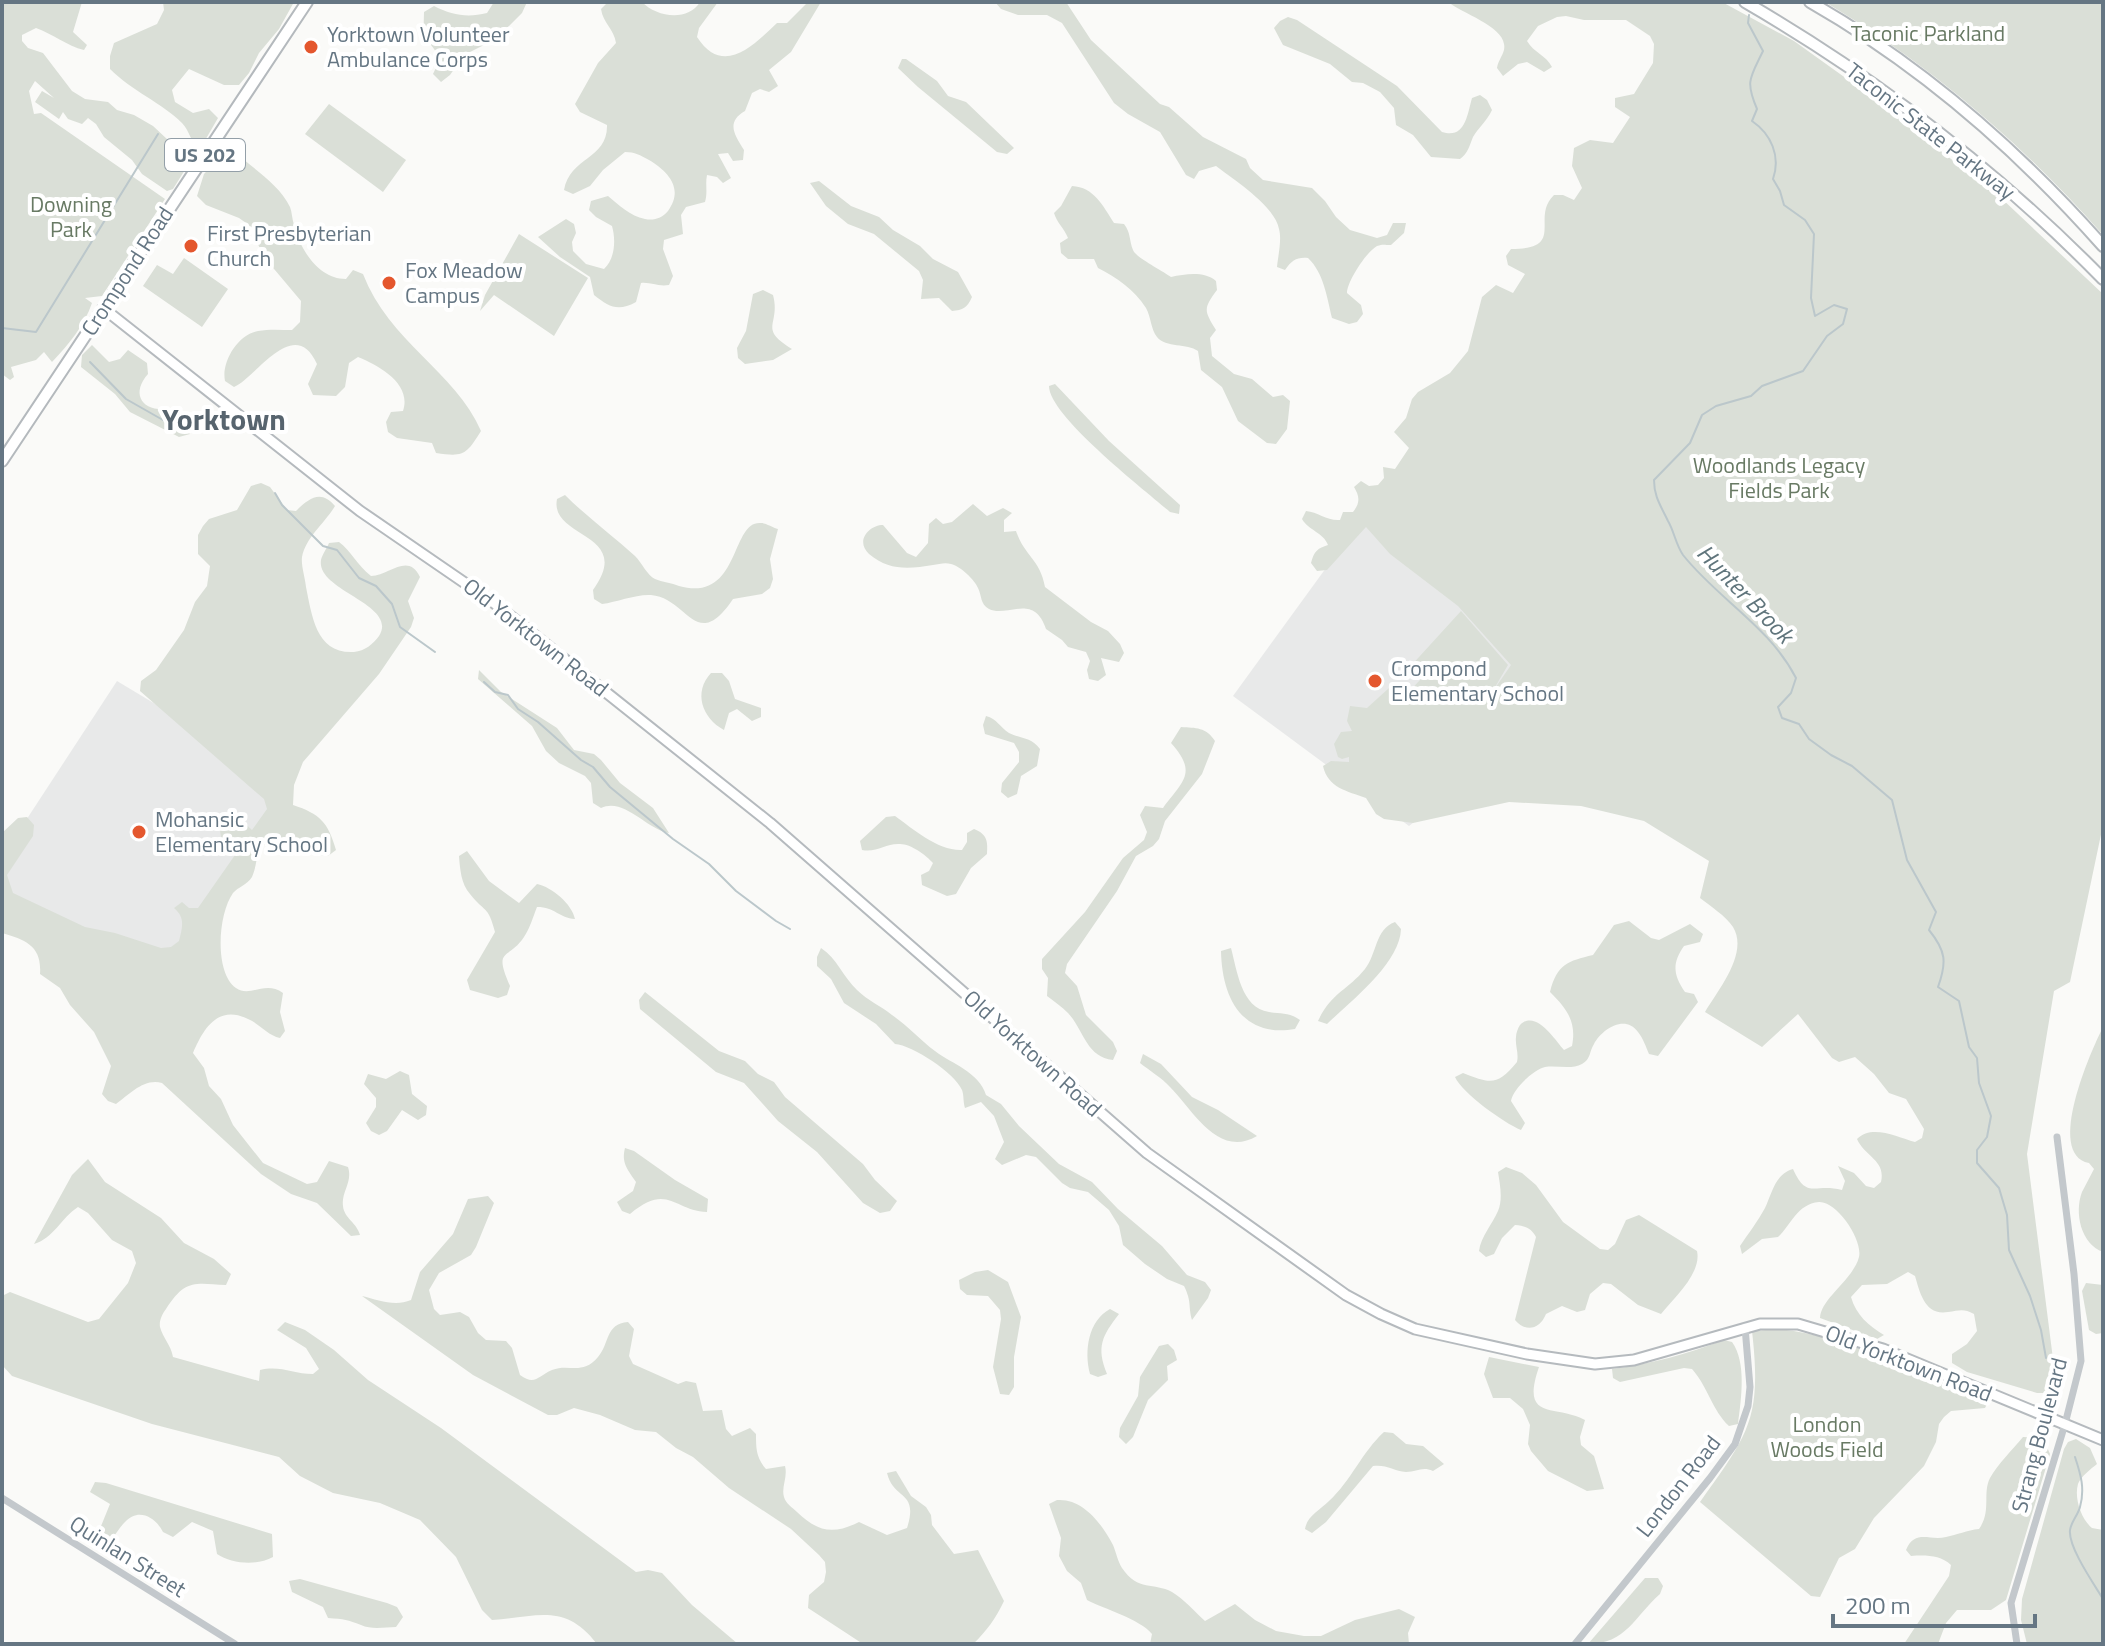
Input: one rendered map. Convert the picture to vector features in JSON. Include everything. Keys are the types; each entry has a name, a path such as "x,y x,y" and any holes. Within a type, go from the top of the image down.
{"highway":[{"name":"Crompond Road","path":"2,461 307,2"},
{"name":"Taconic State Parkway","path":"1745,2 1838,60 1928,124 2022,202 2103,279"},
{"name":"Taconic State Parkway","path":"1810,2 1876,43 1946,94 2021,160 2103,246"}],"main road":[{"name":"Old Yorktown Road","path":"103,308 360,511 494,603 770,823 1147,1153 1346,1295 1415,1329 1502,1349 1595,1364 1674,1351 1760,1324 1789,1323 1821,1329 1883,1349 2103,1440"}],"street":[{"name":"Strang Boulevard","path":"2017,1644 2011,1603 2081,1361 2057,1137"},
{"name":"London Road","path":"1575,1644 1735,1444 1749,1396 1745,1327"},
{"name":"Quinlan Street","path":"2,1498 235,1644"}],"shaded area":[{"name":"Crompond Elementary School","path":"1366,513 1464,603 1515,666 1418,819 1409,826 1233,696"},
{"name":"Mohansic Elementary School","path":"117,681 172,714 276,807 171,964 2,905 2,857"}],"green space":[{"name":"Downing Park","path":"2,2 82,2 73,32 87,45 84,50 36,28 22,35 22,41 28,48 43,53 72,91 85,99 108,102 117,110 134,115 153,126 183,154 188,149 193,157 173,189 167,191 142,174 132,160 104,137 88,118 82,124 68,119 63,112 59,119 35,102 42,91 54,98 35,81 29,91 34,114 41,113 165,199 102,296 85,298 92,303 89,311 64,348 52,362 44,352 36,360 11,367 14,377 10,380 2,374"},
{"path":"163,2 294,2 279,29 239,85 224,85 189,69 172,90 175,102 193,113 209,109 218,118 200,149 185,126 174,116 110,69 114,43 157,24 164,10"},
{"path":"494,2 527,2 522,13 496,39 464,55 441,82 433,74 438,55 427,39 424,12 434,6 460,15 480,15 487,13"},
{"path":"608,2 642,2 663,14 680,15 688,13 700,2 718,2 699,28 697,37 707,49 727,56 748,48 777,23 787,23 808,2 821,2 791,52 769,70 778,86 769,92 760,89 752,93 745,111 735,119 734,129 744,150 743,160 733,161 728,153 718,154 731,178 723,183 717,177 707,175 705,202 686,207 681,215 683,234 664,240 663,249 673,276 669,285 641,283 636,302 619,307 609,305 594,295 590,277 560,257 538,237 566,219 574,224 576,233 572,242 573,251 586,264 604,269 612,255 613,231 612,226 589,210 591,201 608,196 630,213 648,220 663,215 673,203 674,188 663,170 629,152 603,170 590,186 573,194 564,190 573,171 602,145 606,136 607,125 580,112 575,104 598,63 616,43 601,9"},
{"path":"995,2 1066,2 1091,40 1160,104 1169,107 1203,137 1246,159 1250,168 1263,180 1312,188 1350,230 1377,238 1387,235 1393,223 1406,223 1404,233 1391,245 1379,245 1373,249 1354,275 1347,293 1361,305 1363,314 1357,322 1349,324 1332,318 1321,278 1308,258 1295,260 1285,270 1277,267 1280,243 1276,220 1252,194 1216,166 1199,171 1194,179 1186,175 1160,132 1114,103 1062,23 1047,15 1018,15 1001,9"},
{"name":"Woodlands Legacy Fields Park","path":"1448,2 1722,2 1794,41 1861,89 2000,197 2103,294 2103,825 2070,982 2054,991 2027,1154 2054,1367 2050,1386 2045,1393 1967,1372 1952,1363 1952,1354 1967,1344 1977,1331 1974,1314 1964,1310 1940,1312 1929,1307 1915,1276 1908,1272 1887,1284 1862,1285 1851,1297 1864,1319 1884,1335 1877,1339 1820,1318 1826,1303 1851,1273 1859,1257 1853,1232 1841,1214 1826,1203 1805,1207 1778,1237 1762,1239 1742,1254 1740,1246 1762,1213 1778,1180 1787,1171 1793,1169 1807,1187 1842,1190 1845,1181 1838,1166 1854,1173 1866,1186 1874,1188 1881,1182 1878,1163 1857,1139 1877,1132 1915,1142 1922,1138 1924,1129 1906,1099 1889,1093 1855,1057 1839,1062 1832,1058 1798,1014 1762,1047 1705,1012 1730,971 1737,948 1733,927 1700,898 1709,861 1644,821 1581,806 1509,802 1413,823 1384,819 1376,814 1366,798 1339,788 1326,773 1323,766 1331,761 1349,762 1349,757 1338,757 1334,744 1341,732 1352,731 1347,721 1350,706 1367,708 1389,688 1402,699 1420,680 1409,668 1461,611 1508,665 1491,694 1511,665 1458,606 1390,554 1366,527 1327,570 1317,571 1311,563 1319,549 1328,545 1302,519 1306,511 1340,520 1343,512 1353,512 1357,506 1354,487 1361,481 1369,486 1378,485 1384,478 1383,467 1395,469 1409,448 1394,432 1406,418 1412,399 1450,373 1468,351 1482,297 1496,285 1513,293 1525,274 1508,265 1506,256 1511,249 1528,248 1543,238 1545,213 1554,195 1574,200 1582,188 1572,166 1574,148 1590,140 1613,143 1630,117 1615,107 1615,98 1634,94 1653,63 1654,44 1650,36 1626,20 1584,20 1566,16 1538,26 1527,41 1552,67 1544,72 1527,62 1518,64 1503,76 1497,68 1504,50 1502,37"},
{"name":"Taconic Parkland","path":"1825,2 2103,2 2103,235 2040,169 1973,108 1901,52"},
{"path":"1288,17 1397,86 1442,132 1460,129 1472,98 1480,95 1487,100 1492,110 1473,137 1467,152 1460,159 1431,157 1413,135 1396,125 1394,108 1380,92 1363,83 1352,82 1330,64 1283,45 1274,28"},
{"path":"902,59 937,81 948,96 966,102 1014,148 1007,154 997,152 898,68"},
{"path":"329,104 406,160 383,192 305,134"},
{"path":"219,158 242,158 281,192 290,207 301,244 319,268 336,278 346,279 353,270 363,274 374,298 389,319 470,410 481,431 468,450 453,455 436,453 432,443 397,438 388,432 386,422 391,412 403,411 403,392 392,377 358,357 349,363 345,387 336,396 313,395 308,384 317,364 308,350 297,345 275,353 234,387 225,381 228,358 238,343 258,331 292,330 300,322 301,301 264,257 249,225 206,205 197,196 204,174"},
{"path":"819,181 851,206 879,217 933,259 958,272 972,297 968,304 952,311 939,298 921,299 923,280 919,271 874,234 848,224 826,206 810,183"},
{"path":"1072,186 1092,194 1114,223 1124,224 1133,250 1144,260 1171,277 1189,274 1216,281 1217,290 1207,310 1216,330 1210,338 1212,356 1234,374 1252,379 1273,397 1283,395 1290,401 1287,429 1276,444 1267,443 1238,421 1222,387 1201,370 1198,351 1166,343 1157,337 1146,308 1131,290 1098,268 1094,259 1068,259 1061,253 1060,243 1068,238 1054,213"},
{"path":"519,234 588,278 554,336 494,295 480,311 485,295"},
{"path":"184,258 228,289 202,327 143,286 157,265 173,274"},
{"path":"763,290 773,295 772,325 775,336 792,349 773,360 745,364 738,358 737,348 746,331 753,294"},
{"path":"92,345 109,362 120,359 128,350 147,363 148,374 140,388 141,399 150,407 166,409 190,434 179,437 130,412 115,394 81,367 82,355"},
{"path":"1055,384 1109,441 1180,505 1179,514 1170,512 1081,433 1053,399 1049,386"},
{"path":"261,483 270,487 287,510 296,511 315,497 325,498 335,506 307,543 302,560 314,621 331,647 341,651 362,650 377,639 382,625 378,615 323,571 321,560 329,543 339,542 371,576 404,565 410,566 420,577 408,601 414,618 411,627 379,674 303,762 294,785 293,805 322,820 336,850 328,856 319,855 285,839 259,846 252,877 233,893 224,914 221,956 229,980 241,991 270,988 283,993 280,1012 285,1031 280,1038 248,1019 228,1015 220,1017 207,1028 193,1053 233,1125 263,1163 307,1184 317,1182 329,1161 348,1167 343,1206 360,1235 351,1236 317,1203 291,1194 261,1174 162,1083 143,1085 116,1104 108,1101 102,1094 111,1066 94,1032 70,1005 60,988 40,974 38,957 31,946 2,933 2,833 18,818 27,817 34,825 33,836 7,875 13,893 85,927 161,948 171,947 179,941 182,919 174,908 182,902 189,908 198,908 242,845 235,849 221,837 219,824 230,812 252,830 267,809 264,799 140,691 141,681 156,670 184,630 195,602 207,586 210,566 198,554 198,535 203,526 209,519 237,510 251,486"},
{"path":"565,495 635,556 652,577 679,586 699,588 714,583 724,573 751,526 763,523 778,529 770,559 773,579 770,588 762,594 733,599 720,615 710,622 701,623 664,598 651,595 602,604 594,599 593,590 603,571 604,557 598,546 565,522 558,512 557,499"},
{"path":"973,504 987,516 1003,508 1012,513 1004,520 1004,532 1016,531 1040,570 1045,587 1108,631 1120,644 1124,653 1119,662 1101,658 1106,675 1098,681 1089,679 1087,670 1090,661 1086,652 1068,647 1046,629 1035,612 1020,608 996,611 986,607 974,581 959,567 946,563 892,566 869,554 863,544 869,531 883,525 907,553 916,557 928,543 929,524 936,518 943,524 952,522"},
{"path":"479,670 501,692 557,728 574,750 594,754 601,760 620,783 653,808 669,833 627,810 610,806 601,808 593,803 591,783 585,776 559,763 546,751 532,726 478,679"},
{"path":"711,673 722,673 729,681 735,699 761,708 761,717 752,721 737,709 729,713 724,730 716,725 705,712 701,696 705,680"},
{"path":"986,716 1009,733 1029,740 1040,749 1037,766 1021,776 1017,794 1008,798 1001,792 1002,783 1019,762 1019,752 1014,743 985,734 983,725"},
{"path":"1181,727 1204,731 1215,741 1202,774 1165,821 1159,839 1136,856 1117,891 1067,964 1065,973 1077,986 1086,1015 1113,1042 1117,1051 1113,1060 1097,1054 1068,1013 1047,996 1048,978 1042,969 1042,959 1085,912 1123,858 1144,840 1147,832 1140,815 1145,806 1163,808 1185,777 1184,762 1171,743"},
{"path":"895,816 926,838 953,849 962,850 967,842 967,833 974,829 986,838 987,854 971,868 956,894 947,896 922,885 921,875 929,871 933,863 913,848 895,844 862,850 860,841 886,817"},
{"path":"467,851 489,881 519,903 537,884 560,897 575,919 537,907 524,937 503,960 510,986 507,995 498,998 470,990 467,980 495,932 488,913 470,894 463,881 459,856"},
{"path":"1629,921 1651,938 1659,940 1690,924 1703,934 1700,942 1684,946 1676,964 1681,986 1685,992 1694,994 1698,1002 1658,1056 1649,1054 1633,1027 1620,1024 1608,1029 1598,1038 1582,1064 1545,1067 1519,1086 1511,1101 1525,1123 1521,1130 1474,1099 1455,1077 1463,1073 1487,1081 1499,1079 1517,1062 1516,1034 1526,1021 1539,1023 1564,1050 1572,1046 1573,1029 1569,1016 1550,992 1556,975 1570,962 1593,955 1614,925"},
{"path":"1395,922 1401,929 1399,942 1383,968 1327,1024 1318,1021 1328,1004 1365,969 1380,936 1388,925"},
{"path":"821,948 861,994 898,1019 935,1051 971,1074 986,1095 1001,1104 1059,1164 1092,1182 1162,1246 1187,1275 1205,1282 1211,1290 1192,1320 1184,1286 1167,1279 1123,1245 1119,1226 1109,1210 1088,1192 1062,1183 1036,1157 1026,1155 1002,1165 995,1159 1004,1142 994,1116 981,1102 965,1108 958,1083 942,1068 922,1055 895,1044 876,1024 844,1003 831,979 817,966"},
{"path":"1231,948 1246,996 1260,1009 1296,1017 1300,1020 1295,1029 1261,1027 1238,1011 1222,968 1221,951"},
{"path":"645,992 719,1051 745,1061 758,1074 774,1082 785,1097 863,1164 897,1201 890,1211 880,1213 863,1203 817,1152 778,1121 744,1083 716,1072 640,1009 639,1000"},
{"path":"2103,1027 2103,1252 2089,1242 2081,1227 2080,1200 2094,1169 2076,1156 2071,1141 2071,1122 2082,1078"},
{"path":"1143,1054 1161,1064 1192,1097 1257,1136 1243,1141 1218,1137 1197,1119 1167,1084 1140,1063"},
{"path":"400,1071 409,1075 412,1094 427,1106 426,1115 418,1120 402,1110 387,1131 379,1135 371,1131 366,1123 376,1107 376,1098 364,1084 368,1074 386,1079"},
{"path":"625,1148 708,1199 707,1212 662,1199 653,1200 630,1214 622,1211 617,1202 633,1191 636,1182 625,1162"},
{"path":"88,1159 105,1182 161,1218 184,1243 214,1259 231,1274 226,1285 191,1285 173,1299 162,1315 160,1325 173,1357 259,1381 260,1370 267,1369 313,1374 319,1369 306,1348 277,1330 285,1322 305,1330 368,1380 441,1428 636,1572 648,1570 662,1573 692,1605 738,1644 597,1644 585,1631 562,1617 537,1615 492,1620 482,1610 456,1557 420,1520 380,1503 333,1493 300,1476 279,1457 152,1424 12,1376 2,1365 2,1296 10,1292 88,1322 99,1319 128,1283 136,1263 132,1251 112,1240 88,1213 78,1207 47,1237 34,1244 72,1175"},
{"path":"1506,1167 1522,1173 1536,1185 1563,1222 1600,1249 1608,1250 1615,1244 1626,1220 1639,1215 1697,1251 1691,1276 1661,1314 1638,1305 1611,1284 1603,1283 1590,1294 1585,1310 1577,1312 1562,1306 1546,1314 1536,1326 1524,1327 1515,1320 1536,1237 1528,1228 1515,1225 1502,1238 1494,1254 1486,1257 1479,1251 1500,1206 1498,1172"},
{"path":"488,1196 494,1203 471,1255 439,1273 429,1290 434,1309 440,1315 460,1312 469,1317 486,1340 506,1341 512,1348 520,1375 529,1380 558,1368 581,1368 592,1363 602,1352 615,1326 628,1322 634,1329 629,1356 633,1364 678,1384 686,1381 696,1383 703,1411 722,1410 726,1429 732,1436 750,1428 756,1434 757,1453 766,1469 785,1466 783,1493 786,1502 819,1527 841,1529 859,1522 887,1535 907,1528 910,1516 908,1501 890,1482 887,1473 896,1471 911,1496 926,1507 932,1525 954,1554 978,1550 1004,1601 982,1635 973,1644 863,1644 808,1608 809,1595 824,1582 825,1562 819,1555 791,1529 729,1488 693,1457 656,1432 635,1430 600,1415 574,1408 548,1415 473,1375 362,1296 393,1303 411,1300 420,1272 453,1234 468,1199"},
{"path":"988,1270 1008,1282 1021,1317 1014,1357 1014,1387 1009,1395 1000,1394 993,1367 1000,1310 988,1296 967,1295 960,1289 959,1280"},
{"path":"2086,1283 2103,1285 2103,1333 2096,1334 2089,1330 2082,1291"},
{"path":"1110,1309 1119,1314 1102,1342 1107,1374 1098,1377 1090,1374 1088,1346 1092,1329"},
{"name":"London Woods Field","path":"1779,1329 1859,1348 1988,1402 1985,1408 1951,1411 1944,1417 1924,1466 1874,1518 1855,1549 1839,1558 1820,1597 1811,1596 1700,1502 1730,1459 1748,1424 1755,1385 1752,1331"},
{"path":"1724,1340 1732,1342 1740,1360 1742,1382 1738,1424 1729,1426 1723,1420 1692,1369 1684,1368 1620,1382 1613,1378 1612,1369 1669,1358"},
{"path":"1168,1344 1177,1360 1167,1366 1168,1380 1148,1400 1133,1437 1126,1444 1119,1437 1120,1428 1138,1396 1140,1377 1159,1346"},
{"path":"1489,1357 1539,1367 1534,1384 1537,1404 1585,1420 1581,1445 1594,1456 1604,1489 1587,1491 1548,1471 1528,1444 1530,1425 1523,1409 1510,1398 1493,1398 1484,1374"},
{"path":"1384,1432 1393,1433 1406,1444 1423,1446 1444,1464 1433,1471 1406,1472 1373,1466 1326,1522 1312,1533 1305,1529 1311,1517 1337,1493"},
{"path":"2023,1437 2043,1438 2050,1454 2006,1600 1991,1610 1957,1610 1946,1623 1938,1644 1904,1644 1949,1576 1951,1565 1932,1556 1911,1556 1906,1550 1918,1538 1940,1538 1979,1529 1985,1516 1990,1478"},
{"path":"2076,1439 2090,1448 2097,1464 2079,1481 2077,1496 2088,1524 2103,1530 2103,1644 2027,1644 2021,1620 2022,1599 2064,1449 2068,1442"},
{"path":"95,1482 272,1534 273,1557 252,1563 230,1560 217,1554 213,1531 192,1522 173,1537 163,1532 152,1519 141,1515 130,1518 103,1546 97,1536 110,1504 90,1492"},
{"path":"1057,1500 1075,1503 1091,1514 1109,1537 1128,1576 1140,1584 1172,1592 1205,1621 1235,1604 1276,1631 1321,1636 1355,1620 1399,1609 1415,1617 1408,1633 1409,1644 1150,1644 1152,1634 1131,1619 1087,1600 1081,1583 1067,1571 1059,1556 1061,1538 1049,1504"},
{"path":"1645,1578 1658,1578 1663,1586 1660,1594 1621,1634 1601,1643 1588,1644"},
{"path":"300,1579 387,1603 397,1607 403,1617 396,1627 378,1628 328,1618 323,1607 292,1592 289,1581"}],"waterway":[{"name":"Hunter Brook","path":"1749,15 1748,23 1763,51 1750,85 1757,109 1752,121 1773,146 1776,162 1773,179 1784,205 1805,220 1814,234 1811,298 1815,316 1834,305 1847,309 1843,324 1827,336 1803,371 1762,386 1751,396 1716,406 1702,415 1690,443 1654,480 1655,491 1683,555 1772,643 1796,678 1791,693 1778,707 1782,718 1799,724 1809,739 1852,766 1892,800 1907,860 1936,912 1929,930 1939,944 1943,957 1938,987 1959,1001 1969,1047 1977,1058 1979,1083 1991,1116 1987,1137 1977,1150 1977,1163 1999,1188 2007,1215 2009,1250 2030,1296 2046,1358"},
{"path":"2,328 36,332 158,134"},
{"path":"90,362 126,399 177,428"},
{"path":"275,493 282,505 323,546 337,550 359,578 376,586 392,604 400,627 435,652"},
{"path":"484,682 495,692 508,695 518,709 593,767 610,787 709,864 736,891 790,929"},
{"path":"2075,1457 2082,1494 2070,1537 2082,1565 2103,1599"}],"place":[{"name":"Yorktown Volunteer Ambulance Corps","path":"311,47"},
{"name":"First Presbyterian Church","path":"191,246"},
{"name":"Fox Meadow Campus","path":"389,283"},
{"name":"Crompond Elementary School","path":"1375,681"},
{"name":"Mohansic Elementary School","path":"139,832"}],"district":[{"name":"Yorktown","path":"224,420"}]}
